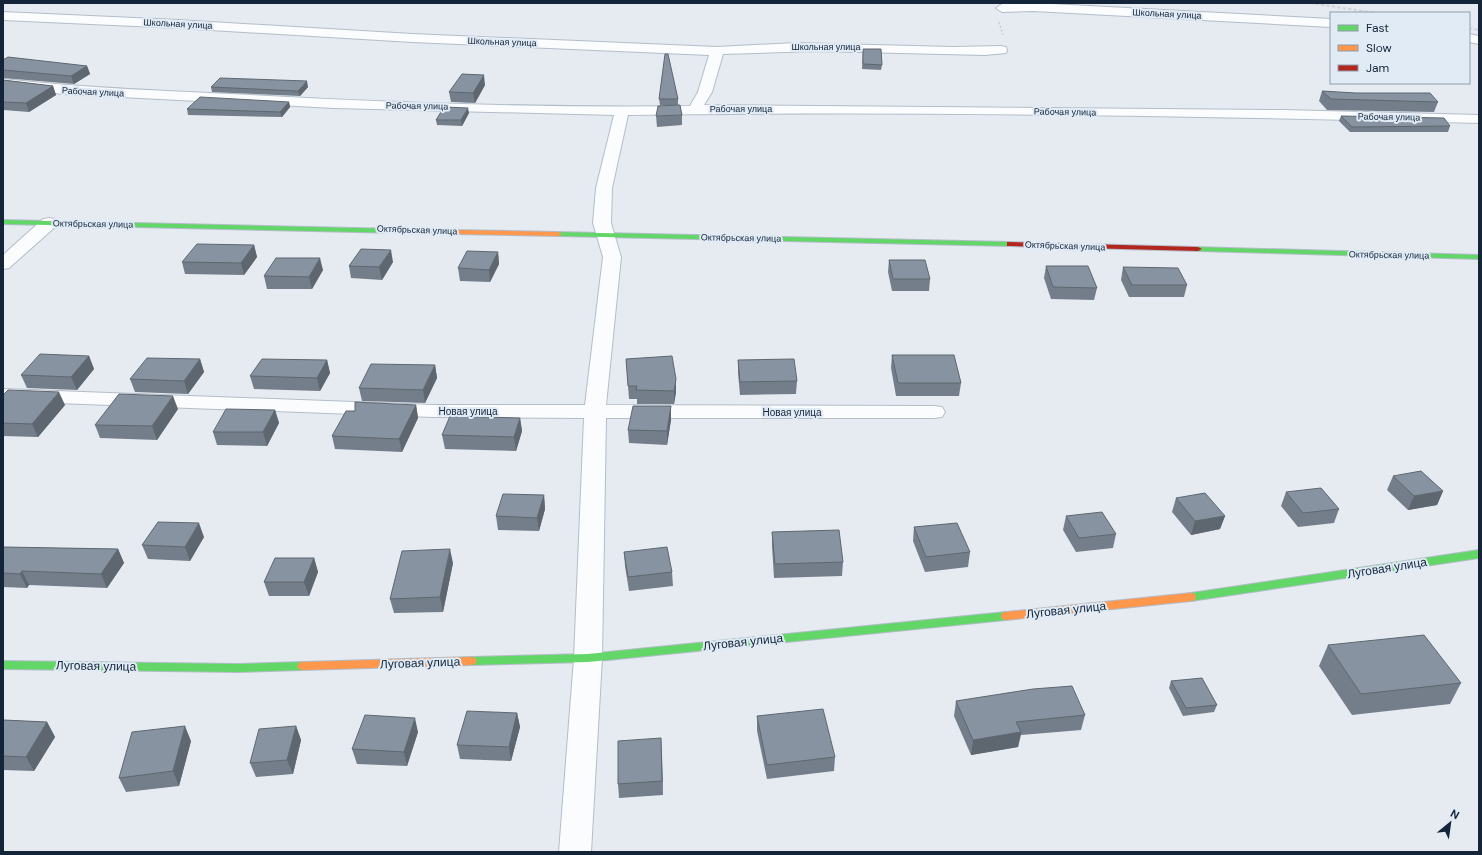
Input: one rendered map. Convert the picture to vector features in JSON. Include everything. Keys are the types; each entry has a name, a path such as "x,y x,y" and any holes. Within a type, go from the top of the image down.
{"street":[{"name":"Школьная улица","path":"1002,8 1034,7 1330,23"},
{"name":"Школьная улица","path":"3,16 178,24 412,38 718,51 762,47 873,48 974,52 1001,50"},
{"path":"695,109 705,92 718,51"},
{"name":"Рабочая улица","path":"3,83 63,90 334,104 622,111 695,109 1283,114 1479,119"},
{"path":"575,852 588,658 595,410 612,258 602,223 604,188 622,111"},
{"name":"Октябрьская улица","path":"3,222 976,243 1479,257"},
{"path":"3,264 49,223"},
{"name":"Новая улица","path":"3,395 433,411 595,410 934,412"},
{"name":"Луговая улица","path":"3,665 239,668 588,658 1183,598 1479,554"}],"path":[{"path":"1001,50 1008,46 997,17 1002,8"}],"building":[{"path":"863,49 881,49 882,65 863,64"},
{"path":"665,54 668,54 678,99 659,99"},
{"path":"8,57 87,66 71,76 3,70 3,60"},
{"path":"462,74 484,75 473,93 449,92"},
{"path":"220,78 307,81 298,91 211,87"},
{"path":"3,80 53,86 26,103 3,102"},
{"path":"1322,91 1356,93 1430,93 1438,102 1331,99"},
{"path":"200,97 289,102 280,112 187,109"},
{"path":"680,105 682,115 656,116 658,106"},
{"path":"444,107 468,108 461,120 436,120"},
{"path":"1341,116 1444,118 1450,126 1352,127"},
{"path":"197,244 254,245 241,263 182,262"},
{"path":"361,249 391,250 379,267 349,266"},
{"path":"467,251 498,252 489,270 458,268"},
{"path":"276,258 320,258 309,277 264,276"},
{"path":"889,260 925,260 930,279 893,279"},
{"path":"1046,266 1088,266 1097,288 1053,287"},
{"path":"1123,267 1178,268 1187,285 1132,285"},
{"path":"40,354 89,356 71,377 21,375"},
{"path":"892,355 954,355 961,383 898,383"},
{"path":"672,356 676,379 674,391 636,390 637,386 628,386 626,359"},
{"path":"147,358 200,359 184,381 130,379"},
{"path":"262,359 327,360 317,378 250,376"},
{"path":"794,359 797,381 740,382 738,360"},
{"path":"371,364 435,365 423,390 359,388"},
{"path":"8,390 59,392 32,424 3,423 3,395"},
{"path":"119,394 173,396 152,426 95,425"},
{"path":"355,402 416,405 399,439 332,436 346,411 355,411"},
{"path":"633,406 671,406 667,431 628,430"},
{"path":"226,409 275,410 263,432 213,432"},
{"path":"450,416 520,418 514,437 442,435"},
{"path":"1421,471 1443,491 1414,496 1393,476"},
{"path":"1321,488 1339,509 1303,513 1286,492"},
{"path":"1205,493 1225,516 1195,521 1176,498"},
{"path":"503,494 544,495 537,518 496,516"},
{"path":"1102,512 1116,534 1079,538 1066,516"},
{"path":"158,522 199,523 185,547 142,545"},
{"path":"957,523 970,552 926,557 914,527"},
{"path":"839,530 843,562 775,564 772,532"},
{"path":"3,547 118,549 101,574 22,571 20,574 3,573"},
{"path":"667,547 672,572 628,577 624,552"},
{"path":"450,549 440,597 390,599 402,551"},
{"path":"275,558 314,558 304,582 264,582"},
{"path":"1424,635 1461,683 1361,694 1328,645"},
{"path":"1202,678 1217,705 1186,708 1171,681"},
{"path":"1072,686 1085,715 1016,722 1021,732 973,740 956,701 1033,689"},
{"path":"823,709 835,757 767,765 757,716"},
{"path":"467,711 517,713 509,747 457,745"},
{"path":"365,715 415,718 404,752 352,749"},
{"path":"3,720 47,722 26,757 3,756"},
{"path":"185,726 173,771 119,778 132,732"},
{"path":"296,726 287,760 250,763 259,729"},
{"path":"661,738 662,781 618,784 618,741"}],"railway":[{"path":"1310,3 1369,12"},
{"path":"1470,28 1479,30"}],"traffic: fast":[{"path":"3,222 400,231"},
{"path":"558,234 1010,244"},
{"path":"1198,249 1479,257"},
{"path":"1191,597 1479,554"},
{"path":"471,661 588,658 1006,616"},
{"path":"3,665 239,668 303,666"}],"traffic: slow":[{"path":"400,231 558,234"},
{"path":"1006,616 1191,597"},
{"path":"303,666 471,661"}],"traffic: jam":[{"path":"1010,244 1198,249"}]}
